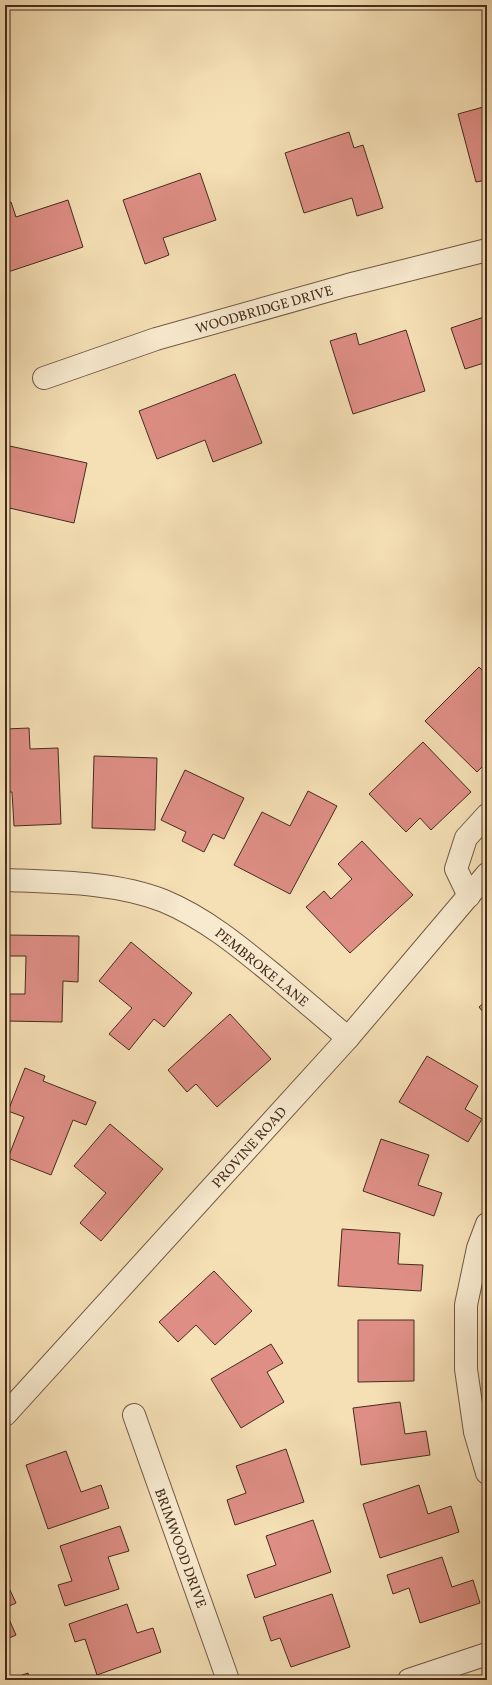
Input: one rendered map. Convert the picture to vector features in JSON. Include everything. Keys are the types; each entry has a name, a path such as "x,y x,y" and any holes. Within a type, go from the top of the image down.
{"street":[{"name":"WOODBRIDGE DRIVE","path":"44,378 156,339 348,285 487,250"},
{"path":"469,896 456,869 466,838 487,815"},
{"name":"PROVINE ROAD","path":"5,1415 348,1038 487,874"},
{"name":"PEMBROKE LANE","path":"5,880 58,882 119,889 163,901 206,923 232,941 348,1038"},
{"path":"487,1224 478,1248 466,1305 466,1369 475,1432 487,1473"},
{"name":"BRIMWOOD DRIVE","path":"134,1415 228,1680"},
{"path":"409,1680 487,1654"}],"building":[{"path":"487,106 487,180 476,182 458,114"},
{"path":"349,132 354,148 363,145 383,208 357,216 352,198 304,213 285,153"},
{"path":"200,173 216,220 163,238 169,255 145,264 123,200"},
{"path":"68,200 83,247 5,273 5,204 11,202 16,217"},
{"path":"487,316 487,362 465,369 451,328"},
{"path":"406,330 425,391 353,414 330,341 356,333 359,345"},
{"path":"235,374 262,443 213,462 205,440 157,459 139,411"},
{"path":"5,445 87,463 74,523 5,507"},
{"path":"479,667 487,675 487,762 477,772 425,721"},
{"path":"29,728 30,749 58,748 61,824 14,826 12,792 5,792 5,729"},
{"path":"423,742 471,792 431,830 420,818 406,832 369,794"},
{"path":"94,756 157,758 155,830 92,828"},
{"path":"185,770 244,798 224,839 213,834 204,852 182,841 186,832 161,820"},
{"path":"308,791 337,806 290,894 234,865 262,812 290,826"},
{"path":"362,841 413,895 350,953 306,907 324,891 331,899 352,879 338,864"},
{"path":"7,935 79,936 78,982 63,981 62,1022 5,1021 5,994 25,994 26,956 6,956"},
{"path":"131,942 192,993 164,1027 154,1019 129,1050 109,1034 132,1008 99,981"},
{"path":"487,1000 487,1017 479,1007"},
{"path":"230,1014 271,1059 217,1107 196,1084 187,1092 168,1070"},
{"path":"427,1056 478,1086 465,1109 482,1119 468,1142 399,1102"},
{"path":"25,1068 45,1076 43,1081 96,1102 86,1125 73,1120 51,1175 8,1158 24,1117 8,1111"},
{"path":"110,1124 163,1169 101,1241 80,1223 106,1193 74,1166"},
{"path":"381,1139 429,1155 418,1185 442,1193 434,1216 363,1191"},
{"path":"342,1229 400,1233 398,1264 423,1265 421,1291 338,1286"},
{"path":"214,1271 252,1311 215,1345 196,1325 178,1342 159,1322"},
{"path":"358,1320 414,1320 414,1381 358,1382"},
{"path":"271,1344 283,1363 267,1372 284,1402 241,1428 211,1379"},
{"path":"400,1402 405,1434 426,1431 430,1455 361,1465 353,1408"},
{"path":"286,1449 304,1502 235,1525 227,1500 246,1493 236,1466"},
{"path":"66,1451 81,1492 101,1485 109,1508 48,1529 26,1465"},
{"path":"419,1485 428,1514 451,1506 459,1532 380,1558 363,1504"},
{"path":"313,1520 331,1572 255,1598 247,1575 276,1565 266,1536"},
{"path":"120,1526 129,1551 108,1557 119,1589 65,1606 58,1585 72,1581 60,1546"},
{"path":"442,1557 452,1587 473,1580 480,1603 420,1623 409,1588 393,1594 387,1575"},
{"path":"9,1588 16,1603 5,1608 5,1590"},
{"path":"332,1594 350,1647 291,1667 280,1638 271,1641 263,1617"},
{"path":"127,1604 137,1633 153,1628 161,1652 97,1675 85,1639 75,1642 69,1624"},
{"path":"5,1610 16,1635 5,1640"},
{"path":"28,1673 30,1680 8,1680"}]}
